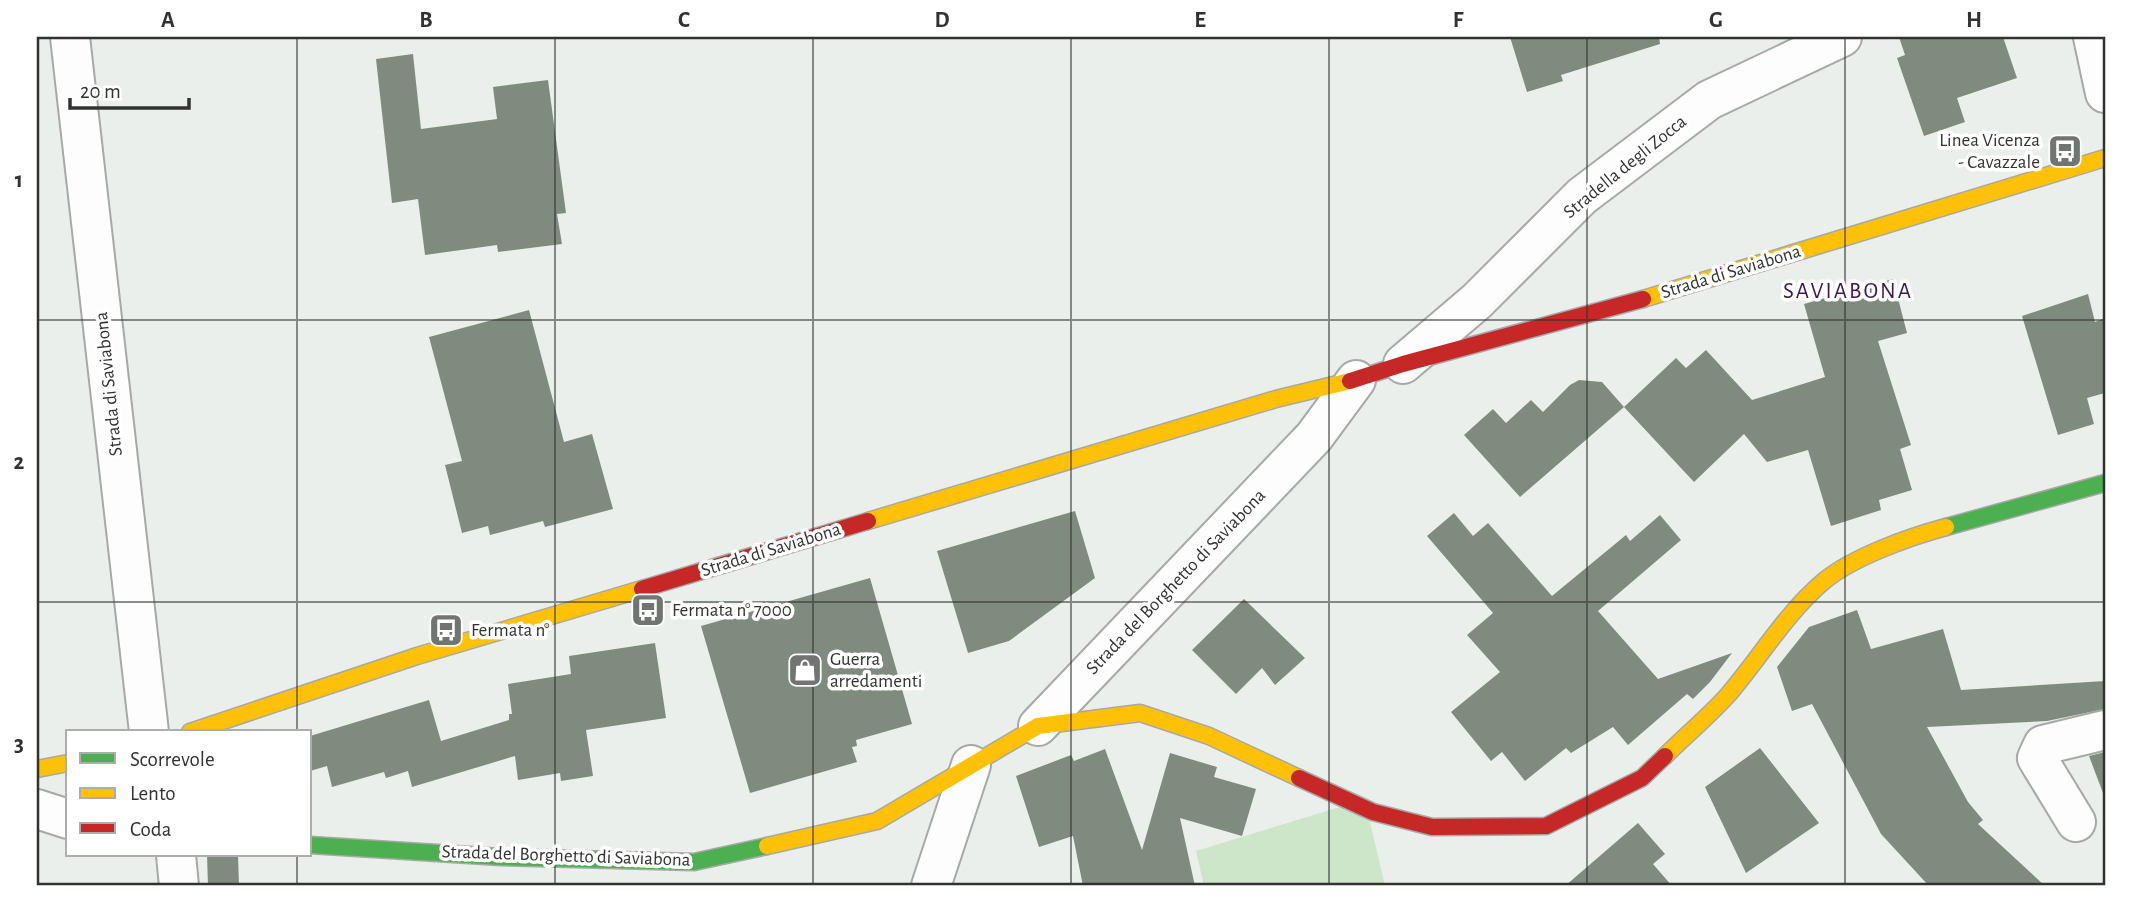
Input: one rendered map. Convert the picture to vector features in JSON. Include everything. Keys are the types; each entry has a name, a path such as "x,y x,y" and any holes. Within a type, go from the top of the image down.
{"street":[{"name":"Strada di Saviabona","path":"70,37 149,730"},
{"name":"Stradella degli Zocca","path":"1403,364 1477,301 1582,196 1709,100 1842,37"},
{"path":"2093,37 2105,93"},
{"name":"Strada di Saviabona","path":"196,730 443,648 1263,403 1356,380 1403,364 1642,299 2105,158"},
{"name":"Strada del Borghetto di Saviabona","path":"312,845 501,857 694,862 877,821 1038,726 1314,438 1356,380"},
{"name":"Strada del Borghetto di Saviabona","path":"1038,726 1140,713 1209,736 1373,812 1432,827 1546,826 1642,778 1726,697 1788,616 1825,580 1861,559 1915,535 2105,483"},
{"path":"2076,822 2037,758 2043,745 2105,730"},
{"path":"37,769 66,763"},
{"path":"931,886 971,765"},
{"path":"37,809 66,818"},
{"path":"176,856 179,886"}],"green space":[{"path":"1343,806 1370,822 1385,886 1204,886 1196,851"}],"building":[{"path":"1510,37 1659,37 1660,44 1561,75 1563,81 1527,92"},
{"path":"1899,37 2003,37 2017,78 1957,98 1965,122 1924,136 1897,58 1905,55"},
{"path":"413,54 421,129 497,119 493,87 548,80 566,213 557,214 562,244 498,252 497,245 425,255 418,199 392,203 376,59"},
{"path":"1893,279 1907,333 1878,341 1911,445 1900,449 1912,490 1879,500 1881,510 1831,526 1808,450 1767,462 1744,434 1694,482 1624,407 1676,358 1686,368 1706,350 1752,400 1825,377 1804,304"},
{"path":"2088,294 2095,322 2105,318 2105,393 2087,398 2094,424 2058,435 2022,316"},
{"path":"529,310 564,442 592,434 613,509 545,527 543,521 490,535 488,526 462,533 445,465 462,461 429,337"},
{"path":"1579,380 1602,382 1624,407 1520,497 1464,435 1493,409 1506,423 1531,400 1543,412 1570,385"},
{"path":"1075,511 1095,578 1009,641 968,653 937,551"},
{"path":"1454,513 1473,536 1488,523 1552,596 1626,535 1630,541 1660,515 1681,540 1598,611 1658,679 1732,653 1693,699 1687,694 1628,745 1613,727 1571,753 1566,748 1525,781 1502,752 1491,761 1451,712 1500,672 1467,635 1493,613 1427,536"},
{"name":"Guerra arredamenti","path":"870,578 912,724 856,740 857,746 852,747 857,762 750,793 701,626"},
{"path":"1244,599 1305,658 1275,685 1262,668 1236,694 1192,650"},
{"path":"1857,610 1871,649 1943,629 1961,690 2105,681 2105,709 2047,721 1927,727 1968,802 1983,820 1978,824 2045,886 1929,886 1881,834 1812,704 1792,711 1777,667 1809,627"},
{"path":"655,643 666,718 586,730 593,776 561,781 560,773 518,780 515,756 412,787 408,771 386,778 384,772 332,787 327,766 312,770 312,735 429,700 441,741 509,720 509,714 512,714 508,684 571,674 569,656"},
{"path":"1760,748 1819,823 1746,873 1705,787"},
{"path":"1105,749 1142,850 1170,753 1217,767 1214,777 1256,789 1242,836 1180,818 1195,886 1083,886 1073,836 1039,847 1016,776 1071,755 1074,761"},
{"path":"2105,752 2105,792 2103,793 2089,756"},
{"path":"1638,823 1665,854 1653,864 1672,886 1565,886"},
{"path":"207,856 238,856 239,886 208,886"}],"traffic: fast":[{"path":"1946,527 2105,483"},
{"path":"312,845 501,857 694,862 767,846"}],"traffic: slow":[{"path":"1643,299 2105,158"},
{"path":"868,521 1276,399 1350,381"},
{"path":"1665,756 1727,696 1785,622 1824,581 1866,556 1946,527"},
{"path":"196,730 417,656 642,589"},
{"path":"767,846 877,821 1038,726 1140,713 1209,736 1299,778"},
{"path":"37,769 66,763"}],"traffic: jam":[{"path":"1350,381 1643,299"},
{"path":"642,589 868,521"},
{"path":"1299,778 1373,812 1432,827 1546,826 1642,778 1665,756"}],"place":[{"name":"Linea Vicenza - Cavazzale","path":"2065,151"},
{"name":"Fermata n° 7000","path":"648,610"},
{"name":"Fermata n°","path":"446,630"},
{"name":"Guerra arredamenti","path":"805,670"}],"district":[{"name":"SAVIABONA","path":"1848,291"}]}
